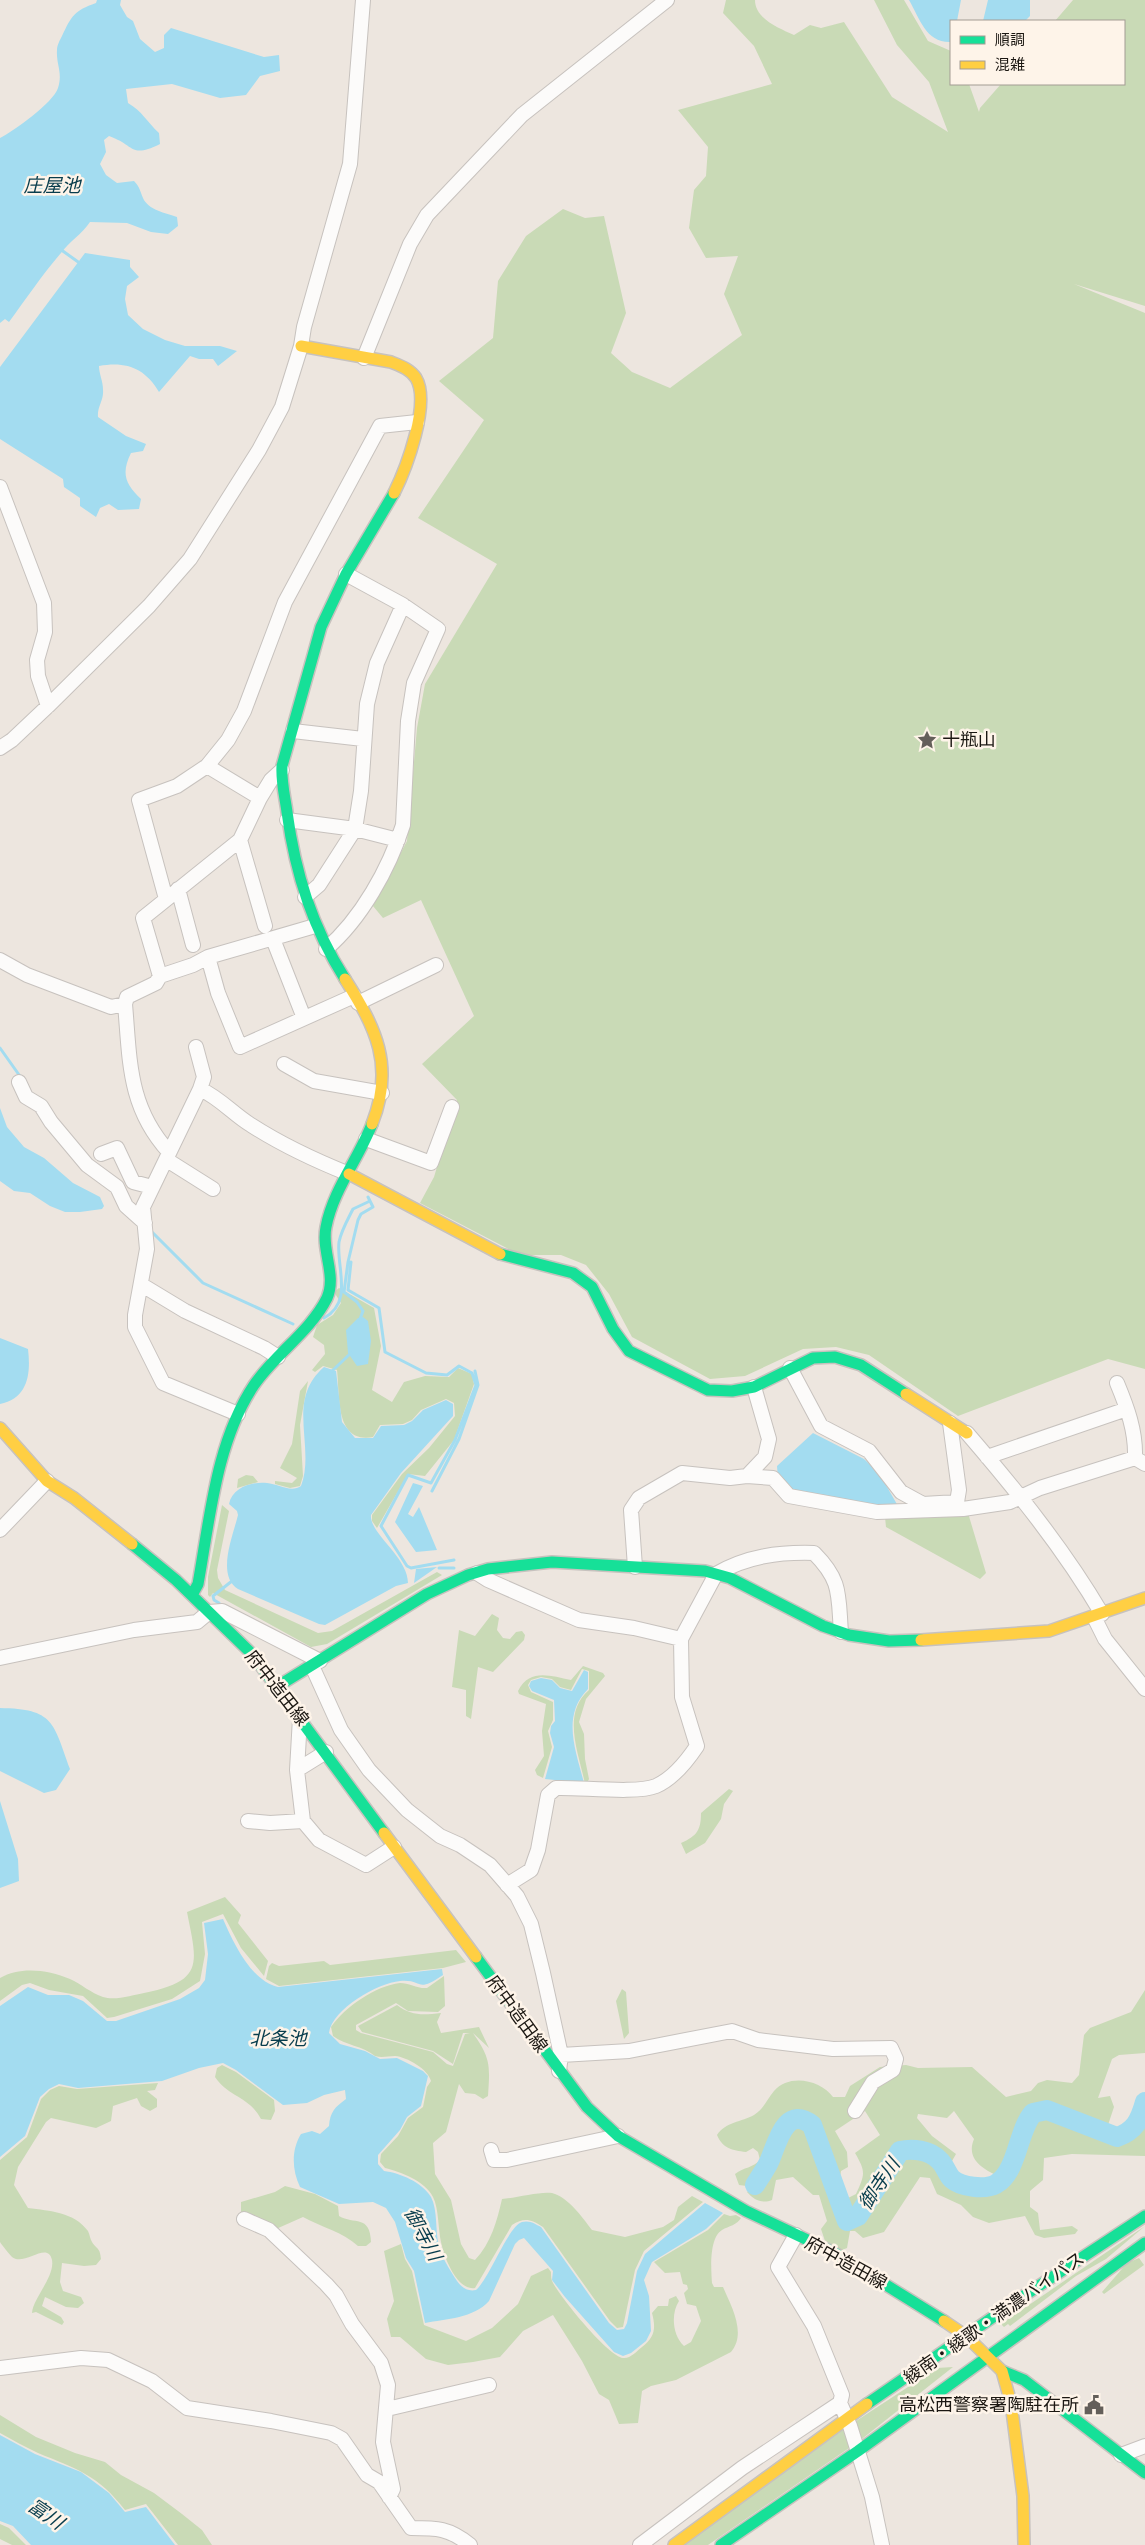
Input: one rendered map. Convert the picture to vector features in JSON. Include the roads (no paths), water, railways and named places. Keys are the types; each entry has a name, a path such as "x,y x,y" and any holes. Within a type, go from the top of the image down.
{"main road":[{"path":"192,1594 198,1584 220,1479 238,1414 256,1382 328,1295 330,1276 325,1250 325,1232 366,1139 382,1092 384,1070 379,1043 374,1029 326,949 315,926 305,897 288,820 282,770 316,643 346,574 404,472 415,443 421,397 419,384 411,372 399,363 318,352 301,346"},
{"path":"349,1174 495,1253 573,1274 592,1287 613,1330 629,1351 708,1390 732,1391 754,1387 813,1358 834,1357 861,1364 967,1433"},
{"name":"府中造田線","path":"0,1428 47,1481 74,1498 192,1594 252,1654 278,1686 394,1847 587,2107 618,2136 746,2211 833,2252 919,2304 966,2336 1002,2371 1011,2403 1020,2467 1024,2545"},
{"path":"278,1686 427,1594 477,1572 527,1563 684,1569 716,1574 730,1578 823,1626 868,1639 889,1641 998,1636 1049,1631 1098,1616 1145,1598"},
{"name":"綾南・綾歌・満濃バイパス","path":"674,2545 820,2436 1024,2295 1145,2216"},
{"name":"綾南・綾歌・満濃バイパス","path":"721,2545 858,2451 1145,2243"},
{"path":"1002,2371 1024,2380 1145,2473"}],"street":[{"path":"0,748 12,740 48,706 155,600 190,559 259,450 282,407 301,346 304,327 350,164 363,0"},
{"path":"364,358 410,244 428,216 522,115 667,0"},
{"path":"166,899 139,800 177,786 207,766 228,740 244,711 285,602 380,426 417,422"},
{"path":"0,487 44,603 46,617 45,632 37,660 38,676 48,706"},
{"path":"326,949 340,937 385,872 398,840 403,825 408,721 414,683 438,628 404,605 346,574"},
{"path":"305,897 319,885 355,829 361,790 367,704 377,663 404,605"},
{"path":"293,731 363,740"},
{"path":"207,766 260,798"},
{"path":"160,976 143,918 240,840 260,798 271,780 282,770"},
{"path":"288,820 355,829 398,840"},
{"path":"240,840 265,926"},
{"path":"178,889 192,946"},
{"path":"214,1188 168,1156 154,1135 132,1087 125,1004 127,997 156,982 160,976 208,958 315,926"},
{"path":"273,939 304,1018"},
{"path":"208,958 218,993 240,1047 304,1018 356,1000 436,965"},
{"path":"0,960 27,975 111,1007 125,1004"},
{"path":"196,1047 204,1077 143,1207 148,1249 135,1315 135,1327 163,1383 238,1414"},
{"path":"284,1064 314,1081 382,1092"},
{"path":"19,1082 26,1097 41,1106 50,1122 87,1165 117,1187 126,1206 145,1223"},
{"path":"200,1089 213,1095 249,1124 296,1153 349,1174"},
{"path":"366,1139 431,1163 452,1107"},
{"path":"101,1154 117,1148 133,1182 152,1187"},
{"path":"142,1285 185,1311 264,1348 278,1357"},
{"path":"790,1368 821,1426 869,1451 902,1492 923,1504 957,1502 959,1490 950,1422"},
{"path":"635,1567 632,1510 639,1498 682,1473 730,1478 747,1476 773,1478 788,1496 877,1512 963,1509 1010,1502 1040,1488 1140,1461 1127,1409 1117,1383"},
{"path":"747,1476 765,1457 770,1439 754,1387"},
{"path":"988,1457 1127,1409"},
{"path":"967,1433 1022,1498 1067,1558 1098,1616 1106,1639 1145,1689"},
{"path":"0,1530 47,1481"},
{"path":"959,1490 966,1497 963,1509"},
{"path":"507,1885 531,1870 538,1850 548,1795 556,1788 630,1790 654,1787 665,1781 690,1756 697,1746 682,1697 681,1638 716,1574 726,1568 778,1552 814,1553 829,1568 837,1583 841,1632"},
{"path":"477,1572 488,1580 580,1620 634,1628 681,1638"},
{"path":"0,1658 134,1630 197,1622 209,1612 222,1611 316,1664 341,1730 369,1770 407,1810 440,1836 460,1845 490,1865 517,1896 531,1924 561,2055 560,2071"},
{"path":"300,1717 297,1770 303,1820 319,1840 366,1865 394,1847"},
{"path":"297,1770 326,1752"},
{"path":"248,1821 270,1823 303,1820"},
{"path":"561,2055 629,2051 732,2031 758,2040 832,2048 891,2048 896,2058 893,2070 873,2082 855,2112"},
{"path":"491,2150 494,2160 507,2160 618,2136"},
{"path":"244,2219 269,2230 336,2295 352,2324 381,2363 388,2385 383,2442 393,2488 389,2497"},
{"path":"796,2235 778,2267 814,2326 842,2395 840,2403 858,2451 872,2497 882,2545"},
{"path":"0,2368 81,2358 108,2360 152,2381 187,2408 271,2421 331,2433 342,2439 367,2475 379,2482 411,2528 436,2528 453,2532 470,2545"},
{"path":"387,2409 489,2385"},
{"path":"640,2545 742,2468 840,2403"},
{"path":"1121,2455 1145,2446"}],"water":[{"name":"庄屋池","path":"97,0 121,0 120,5 127,17 133,21 140,39 155,52 164,48 164,35 171,28 264,57 279,55 280,71 260,76 246,95 220,98 172,84 126,89 128,103 141,113 159,133 160,144 138,150 109,136 104,140 106,152 100,164 106,175 117,183 134,181 139,187 145,202 158,210 177,217 178,226 168,234 151,232 127,223 90,222 54,261 9,322 5,319 0,323 0,138 32,116 55,94 60,77 57,48 68,23 78,11 96,3"},
{"path":"909,0 961,0 957,20 950,20 950,42 935,39 921,22"},
{"path":"988,0 1030,0 1030,16 1026,20 983,20"},
{"path":"85,253 130,260 130,267 139,277 127,286 125,299 128,315 143,329 165,340 185,346 220,346 237,351 218,366 213,359 199,359 190,356 159,392 148,377 134,368 118,365 99,366 103,394 98,417 126,436 146,444 143,451 131,453 126,467 128,483 141,499 139,509 118,510 109,504 100,508 96,517 80,506 80,498 64,487 63,479 0,439 0,367"},
{"path":"0,1108 7,1127 24,1147 44,1158 73,1183 100,1197 104,1206 102,1209 65,1212 50,1206 30,1193 14,1191 0,1181"},
{"path":"363,1317 368,1321 371,1341 368,1364 357,1366 348,1353 346,1330 358,1318"},
{"path":"0,1338 28,1349 29,1367 26,1384 22,1391 9,1401 0,1404"},
{"path":"324,1367 336,1371 342,1422 355,1438 373,1438 381,1426 404,1425 412,1421 423,1410 446,1400 453,1404 453,1416 401,1473 371,1515 376,1530 402,1564 408,1583 396,1586 325,1625 238,1589 231,1583 227,1565 230,1544 238,1515 237,1511 229,1504 234,1494 243,1487 255,1483 267,1483 293,1489 301,1486 305,1471 304,1409 306,1394 312,1380"},
{"path":"813,1433 864,1459 879,1473 898,1506 881,1508 792,1493 778,1479 777,1466"},
{"path":"413,1483 423,1486 408,1514 413,1517 419,1507 437,1550 416,1552 395,1522"},
{"path":"437,1567 414,1583 416,1569"},
{"path":"584,1670 588,1672 588,1689 580,1699 575,1711 573,1734 584,1783 545,1779 554,1747 550,1733 551,1726 555,1721 554,1700 532,1691 529,1686 531,1681 541,1678 552,1680 560,1688 572,1691"},
{"path":"0,1708 31,1711 49,1721 55,1729 70,1769 56,1790 44,1793 0,1771"},
{"path":"0,1801 18,1859 19,1881 0,1888"},
{"name":"北条池","path":"223,1919 238,1949 251,1969 268,1983 278,1987 442,1969 443,1975 428,1984 423,1985 400,1981 369,1992 357,1999 338,2015 329,2033 340,2044 365,2051 380,2059 397,2058 423,2071 428,2076 421,2106 407,2117 400,2130 378,2155 378,2164 384,2171 404,2176 416,2183 431,2197 435,2208 440,2250 455,2278 464,2288 476,2290 487,2275 511,2233 522,2222 530,2222 541,2227 609,2323 617,2330 624,2329 627,2323 637,2271 645,2254 705,2203 723,2213 706,2229 652,2262 644,2280 649,2296 651,2331 646,2341 631,2353 623,2356 614,2352 565,2297 552,2280 553,2271 524,2238 515,2244 489,2301 483,2307 459,2317 425,2323 414,2271 406,2258 395,2222 386,2208 373,2202 339,2204 300,2187 297,2180 294,2167 294,2153 301,2134 312,2131 320,2134 329,2126 334,2110 346,2099 345,2090 324,2095 307,2103 283,2105 236,2070 223,2063 199,2068 162,2081 78,2088 59,2084 49,2089 40,2097 25,2136 0,2157 0,2006 28,1987 48,1995 69,1995 83,2001 107,2021 116,2021 180,1999 199,1988 205,1980 208,1954 204,1923"},
{"name":"富川","path":"0,2435 35,2454 81,2472 109,2493 125,2512 146,2507 175,2545 31,2545 13,2526 0,2521"}],"waterway":[{"path":"60,249 81,264"},
{"path":"0,1048 22,1079"},
{"path":"324,1318 339,1303 341,1294 342,1283 339,1252 341,1234 353,1209 370,1201 368,1197"},
{"path":"360,1319 363,1311 357,1302 344,1292 348,1262 358,1220 361,1214 373,1207 370,1201"},
{"path":"152,1232 203,1283 293,1324"},
{"path":"351,1262 348,1290 379,1308 385,1352 426,1373 447,1375 459,1366 472,1373 476,1385 455,1440 431,1483 408,1475 381,1526 407,1566 411,1568 454,1560"},
{"path":"332,1371 351,1353"},
{"path":"432,1491 459,1439 478,1385 475,1371"},
{"path":"439,1568 454,1568"},
{"path":"219,1603 214,1600 213,1596 232,1581"},
{"name":"御寺川","path":"755,2185 769,2162 783,2129 795,2119 803,2120 812,2125 847,2221 858,2216 900,2151 915,2150 931,2154 941,2162 956,2182 967,2186 986,2187 996,2184 1009,2170 1024,2130 1033,2113 1047,2110 1117,2137 1128,2132 1136,2124 1145,2102"}],"place":[{"name":"十瓶山","path":"927,740"},
{"name":"高松西警察署陶駐在所","path":"1094,2405"}]}
